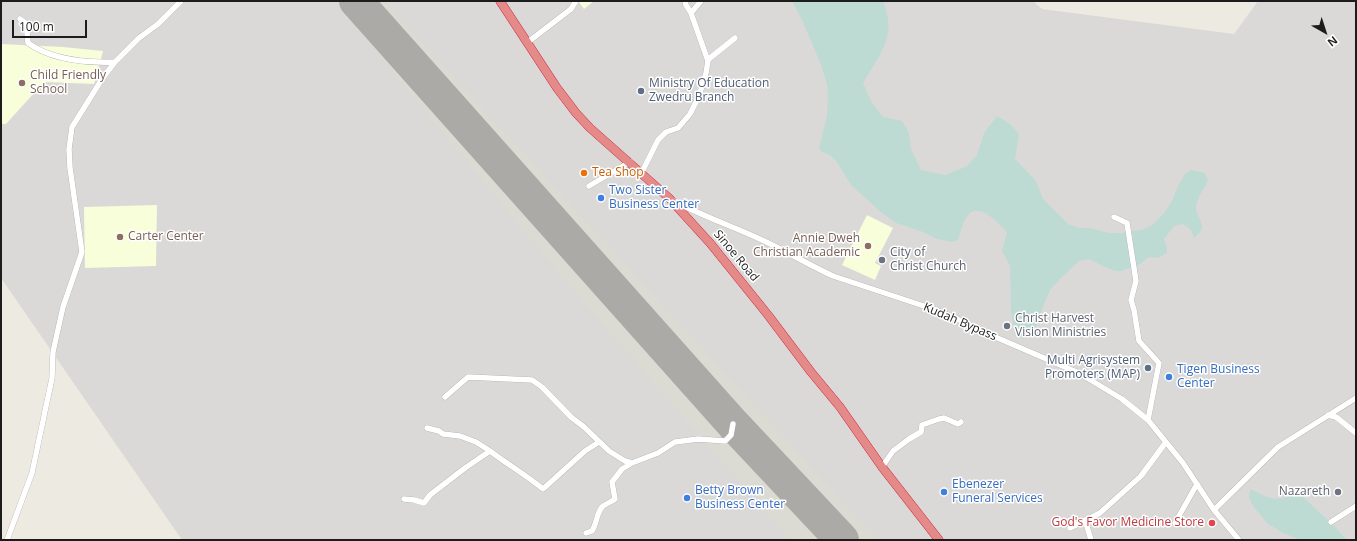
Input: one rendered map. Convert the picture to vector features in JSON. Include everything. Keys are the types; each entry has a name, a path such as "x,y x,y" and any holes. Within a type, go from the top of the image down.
{"highway":[{"name":"Sinoe Road","path":"500,1 557,88 576,113 590,128 642,172 669,198 710,243 840,407 882,467 939,540"}],"street":[{"path":"7,540 32,473 52,378 53,352 63,307 82,252 70,168 69,149 72,127 115,62 139,38 158,24 181,1"},
{"path":"528,42 571,8 576,1"},
{"path":"642,172 658,140 666,132 678,128 690,114 706,73 708,61 691,13 686,6 685,1"},
{"path":"691,13 701,1"},
{"path":"20,20 29,26 27,33 28,43 37,50 51,55 84,61 115,62"},
{"path":"708,61 735,38"},
{"path":"589,186 630,162"},
{"name":"Kudah Bypass","path":"669,198 688,208 764,241 822,271 901,300 936,310 1080,373 1122,399 1148,420 1197,484 1214,510 1239,540"},
{"path":"1114,217 1127,223 1136,282 1130,300 1134,310 1139,341 1159,363 1148,420"},
{"path":"445,397 468,378 532,380 542,386 572,417 609,451 625,461 632,463"},
{"path":"1214,510 1278,447 1356,398"},
{"path":"1328,415 1336,417 1356,433"},
{"path":"882,467 893,451 921,432 922,425 944,418 958,424 961,422"},
{"path":"586,533 592,531 596,525 597,515 603,506 610,503 615,498 612,482 622,469 632,463 658,453 675,442 698,439 725,441 731,435 733,424"},
{"path":"427,428 444,434 460,436 476,442 543,489 585,451 599,442"},
{"path":"1070,528 1100,513 1141,476 1166,442"},
{"path":"404,499 424,503 430,495 490,451"},
{"path":"1175,523 1197,484"},
{"path":"1332,522 1356,506"},
{"path":"1085,520 1091,540"}],"shaded area":[{"path":"1,1 1033,1 1042,9 1234,34 1258,1 1356,1 1356,540 182,540 1,278"},
{"path":"334,1 385,1 879,540 789,540 560,276"},
{"path":"578,1 594,1 584,9"},
{"path":"792,1 883,1 887,12 889,28 885,44 863,83 872,103 883,117 902,121 909,133 911,149 921,170 945,175 967,166 977,155 984,133 997,116 1010,124 1019,134 1015,159 1036,181 1043,199 1068,224 1079,228 1090,228 1109,233 1142,230 1152,225 1164,213 1172,201 1185,174 1191,170 1205,173 1208,181 1199,197 1196,207 1202,226 1201,230 1194,238 1187,226 1182,224 1174,226 1164,239 1167,253 1158,258 1149,257 1140,264 1122,271 1115,271 1089,259 1079,261 1050,290 1034,332 1031,336 1023,339 1015,334 1011,311 1010,266 1002,251 1007,232 1000,224 985,213 975,211 970,213 966,219 962,226 958,240 952,242 937,239 923,232 896,223 882,213 851,185 837,162 830,155 822,152 819,148 827,116 827,84 820,62"},
{"name":"Child Friendly School","path":"1,44 63,47 103,51 94,84 44,82 6,124 1,124"},
{"name":"Carter Center","path":"157,205 156,266 85,268 84,207"},
{"name":"Annie Dweh Christian Academic","path":"867,215 893,228 875,263 881,266 875,280 842,265"},
{"path":"1250,489 1275,499 1292,494 1303,497 1347,540 1301,540 1283,533 1267,523 1253,506 1249,498"}],"runway":[{"path":"356,1 733,424 842,540"}],"place":[{"name":"Child Friendly School","path":"22,83"},
{"name":"Ministry Of Education Zwedru Branch","path":"641,91"},
{"name":"Tea Shop","path":"584,173"},
{"name":"Two Sister Business Center","path":"601,198"},
{"name":"Carter Center","path":"120,237"},
{"name":"Annie Dweh Christian Academic","path":"868,246"},
{"name":"City of Christ Church","path":"882,260"},
{"name":"Christ Harvest Vision Ministries","path":"1007,326"},
{"name":"Multi Agrisystem Promoters (MAP)","path":"1148,368"},
{"name":"Tigen Business Center","path":"1169,377"},
{"name":"Ebenezer Funeral Services","path":"944,492"},
{"name":"Nazareth","path":"1338,492"},
{"name":"Betty Brown Business Center","path":"687,498"},
{"name":"God's Favor Medicine Store","path":"1212,523"}]}
